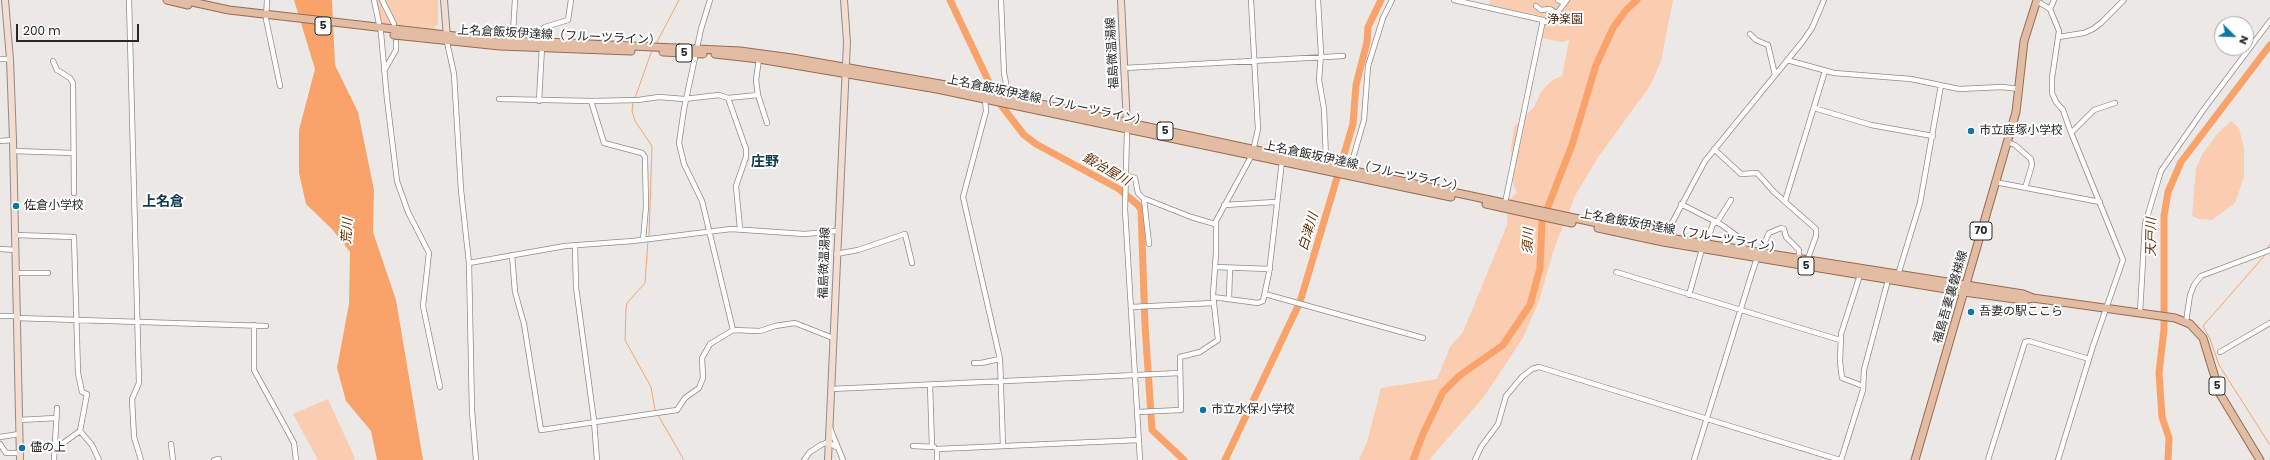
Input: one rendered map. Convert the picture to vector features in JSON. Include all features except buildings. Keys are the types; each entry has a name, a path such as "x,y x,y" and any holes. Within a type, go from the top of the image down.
{"main road":[{"name":"上名倉飯坂伊達線（フルーツライン）","path":"167,0 268,17 447,39 542,42"},
{"name":"上名倉飯坂伊達線（フルーツライン）","path":"184,0 268,17"},
{"name":"福島吾妻裏磐梯線","path":"1915,460 2016,112 2024,41 2037,1"},
{"name":"上名倉飯坂伊達線（フルーツライン）","path":"447,39 542,42 697,51 740,51 1008,100 1127,127 1253,152 1326,164 1347,172 1664,240 1758,255 1888,280 1964,289"},
{"name":"上名倉飯坂伊達線（フルーツライン）","path":"697,51 844,70"},
{"name":"上名倉飯坂伊達線（フルーツライン）","path":"1253,152 1282,161 1326,164"},
{"name":"上名倉飯坂伊達線（フルーツライン）","path":"1347,172 1506,203 1530,211"},
{"name":"上名倉飯坂伊達線（フルーツライン）","path":"1704,246 1744,250 1758,255 1799,259 1898,275 2023,300 2033,298 2142,313"},
{"name":"5","path":"2142,313 2175,318 2186,322 2197,330 2203,338 2220,394 2260,460"}],"street":[{"path":"5,0 10,59 13,140 20,460"},
{"path":"129,0 139,384 132,399 134,437 141,460"},
{"path":"267,0 268,17 280,86"},
{"path":"374,0 397,181 408,212 429,254 423,306 440,387"},
{"path":"382,0 394,24"},
{"path":"444,0 447,39 454,74 461,190 469,263 472,411 476,460"},
{"path":"515,0 513,32 529,34 542,42"},
{"path":"539,101 542,42 545,27 568,20 571,0"},
{"name":"福島微温湯線","path":"828,460 844,70 847,30 844,0"},
{"path":"1000,0 1004,73 1008,100"},
{"name":"福島微温湯線","path":"1121,0 1127,127"},
{"path":"1138,412 1181,410 1180,357 1184,354 1200,352 1218,340 1213,303 1215,224 1253,152 1258,128 1251,0"},
{"path":"1318,0 1320,58 1319,80 1324,109 1326,164"},
{"path":"1347,172 1364,120 1368,66 1383,18 1392,0"},
{"path":"1454,0 1541,18 1542,22 1506,203"},
{"path":"1558,0 1566,1"},
{"path":"1664,240 1681,204 1705,161 1812,28 1824,0"},
{"path":"2050,10 2054,0"},
{"path":"2058,38 2084,33 2093,29 2124,0"},
{"path":"708,1 686,98 680,136 680,148 684,164 699,193 733,330"},
{"path":"1542,22 1551,21 1566,1"},
{"path":"2037,1 2050,10 2059,31 2051,89 2056,102 2064,110 2071,134 2100,202 2122,260 2105,308 2058,460"},
{"path":"1536,6 1541,10 1550,9 1556,13"},
{"path":"2142,313 2145,224 2161,171 2200,114 2270,20"},
{"path":"527,42 529,34"},
{"path":"1750,34 1756,40 1768,45 1775,75"},
{"path":"384,71 396,50 396,42"},
{"path":"1124,68 1343,56"},
{"path":"0,59 10,59"},
{"path":"759,59 756,80 758,95 767,123"},
{"path":"1787,60 1825,71 1911,79 1959,88 2002,87 2019,89"},
{"path":"53,61 57,70 70,78 73,83 74,193"},
{"path":"1785,201 1825,71"},
{"path":"1898,275 1920,203 1941,84"},
{"path":"498,99 591,101 638,100 659,96 686,98 719,95 728,98 758,95"},
{"path":"986,96 986,111 962,197 1000,359 1003,446"},
{"path":"728,98 746,148 746,157 736,186 740,229"},
{"path":"591,101 604,143 642,153 645,157 646,207 643,240"},
{"path":"2071,134 2094,110 2115,103"},
{"path":"1814,108 1871,125 1933,136"},
{"path":"1127,127 1125,176 1140,460"},
{"path":"0,141 13,140"},
{"path":"2007,142 2015,145 2031,159 2032,165 2025,188"},
{"path":"1714,149 1742,174 1757,173 1785,201 1807,219 1817,231 1807,261"},
{"path":"13,151 74,153"},
{"path":"1213,297 1260,303 1265,294 1270,269 1276,202 1282,161"},
{"path":"1125,176 1135,178 1138,193 1144,199 1191,217 1215,224"},
{"path":"1996,182 2100,202"},
{"path":"1144,199 1149,244"},
{"path":"1689,295 1704,246 1713,224 1716,223 1731,200"},
{"path":"1224,205 1276,202"},
{"path":"1681,204 1737,236 1743,243 1744,250"},
{"path":"1694,460 1758,255 1769,233 1782,228 1786,237 1797,247 1799,259"},
{"path":"469,263 575,245 643,240 740,229 805,234 837,231"},
{"path":"836,254 858,250 905,234 912,264"},
{"path":"15,235 74,237 78,373 82,392 87,394 80,431 59,446 55,446"},
{"path":"575,245 576,287 594,423 597,460"},
{"path":"0,249 16,250"},
{"path":"2186,322 2190,295 2194,285 2201,276 2270,250"},
{"path":"512,255 515,292 527,340 539,429 594,423 677,410 685,398 699,388 703,378 702,358 710,344 733,330 760,331 775,326 795,323 833,338"},
{"path":"1215,267 1270,269"},
{"path":"1229,298 1230,268"},
{"path":"1616,272 1840,340"},
{"path":"16,273 48,273"},
{"path":"1860,275 1843,326 1840,340 1842,378 1863,386"},
{"path":"1475,460 1481,447 1498,424 1506,396 1522,377 1537,367 1840,460 1863,386 1864,370 1888,280"},
{"path":"1265,294 1423,338"},
{"path":"1131,307 1213,303"},
{"path":"0,316 266,326"},
{"path":"2220,352 2270,323"},
{"path":"254,325 254,370 294,443 296,460"},
{"path":"1988,460 2025,342 2029,341 2089,359"},
{"path":"974,363 1000,359"},
{"path":"831,389 930,386 1180,373"},
{"path":"930,386 932,446"},
{"path":"54,460 57,408"},
{"path":"19,420 56,418"},
{"path":"829,427 842,460"},
{"path":"80,431 92,445 99,460"},
{"path":"0,437 19,434"},
{"path":"913,446 932,446 937,449 1139,440"},
{"path":"804,460 815,448 828,442 836,447"},
{"path":"0,444 6,453 19,453"},
{"path":"171,444 173,460"},
{"path":"937,449 937,460"}],"green space":[{"path":"376,0 438,0 438,24 433,29 381,23"},
{"name":"浄楽園","path":"1490,0 1673,0 1661,61 1650,86 1599,156 1576,194 1555,246 1539,301 1523,338 1483,398 1429,460 1359,460 1367,442 1381,388 1437,379 1450,347 1463,332 1507,225 1508,201 1517,193 1512,180 1511,149 1514,127 1534,107 1541,92 1552,80 1562,76 1569,40 1562,42 1541,38 1545,20 1542,16 1489,5"},
{"path":"2231,121 2239,128 2244,148 2244,177 2235,203 2212,220 2199,219 2192,216 2196,168 2203,153 2218,133"},
{"path":"328,399 355,460 318,460 293,414"}],"water":[{"name":"荒川","path":"294,0 332,0 335,65 358,112 374,190 373,232 396,300 423,460 377,460 371,431 346,401 337,368 349,304 350,252 332,229 306,204 299,173 299,130 315,69"}],"waterway":[{"path":"656,44 679,0"},
{"name":"鍛冶屋川","path":"950,0 998,101 1024,135 1036,144 1119,189 1138,205 1141,210 1145,325 1152,430 1184,460"},
{"name":"白津川","path":"1225,460 1300,302 1353,124 1356,85 1367,42 1368,27 1381,0"},
{"name":"須川","path":"1413,460 1423,434 1443,392 1459,376 1503,345 1530,305 1540,268 1542,222 1572,145 1596,65 1613,28 1626,10 1637,0"},
{"name":"天戸川","path":"2168,460 2169,438 2162,417 2159,373 2164,329 2164,216 2168,192 2181,162 2270,45"},
{"path":"635,98 652,50"},
{"path":"633,103 632,111 635,121 652,146 649,237"},
{"path":"648,240 645,283 627,303 625,340 651,387 655,410"},
{"path":"2267,248 2270,244"},
{"path":"2266,254 2203,326 2210,339 2219,365 2270,445"},
{"path":"658,415 684,460"}],"place":[{"name":"市立庭塚小学校","path":"1971,131"},
{"name":"佐倉小学校","path":"16,206"},
{"name":"吾妻の駅ここら","path":"1971,312"},
{"name":"市立水保小学校","path":"1203,410"},
{"name":"儘の上","path":"22,448"}],"district":[{"name":"庄野","path":"765,162"},
{"name":"上名倉","path":"163,202"}]}
